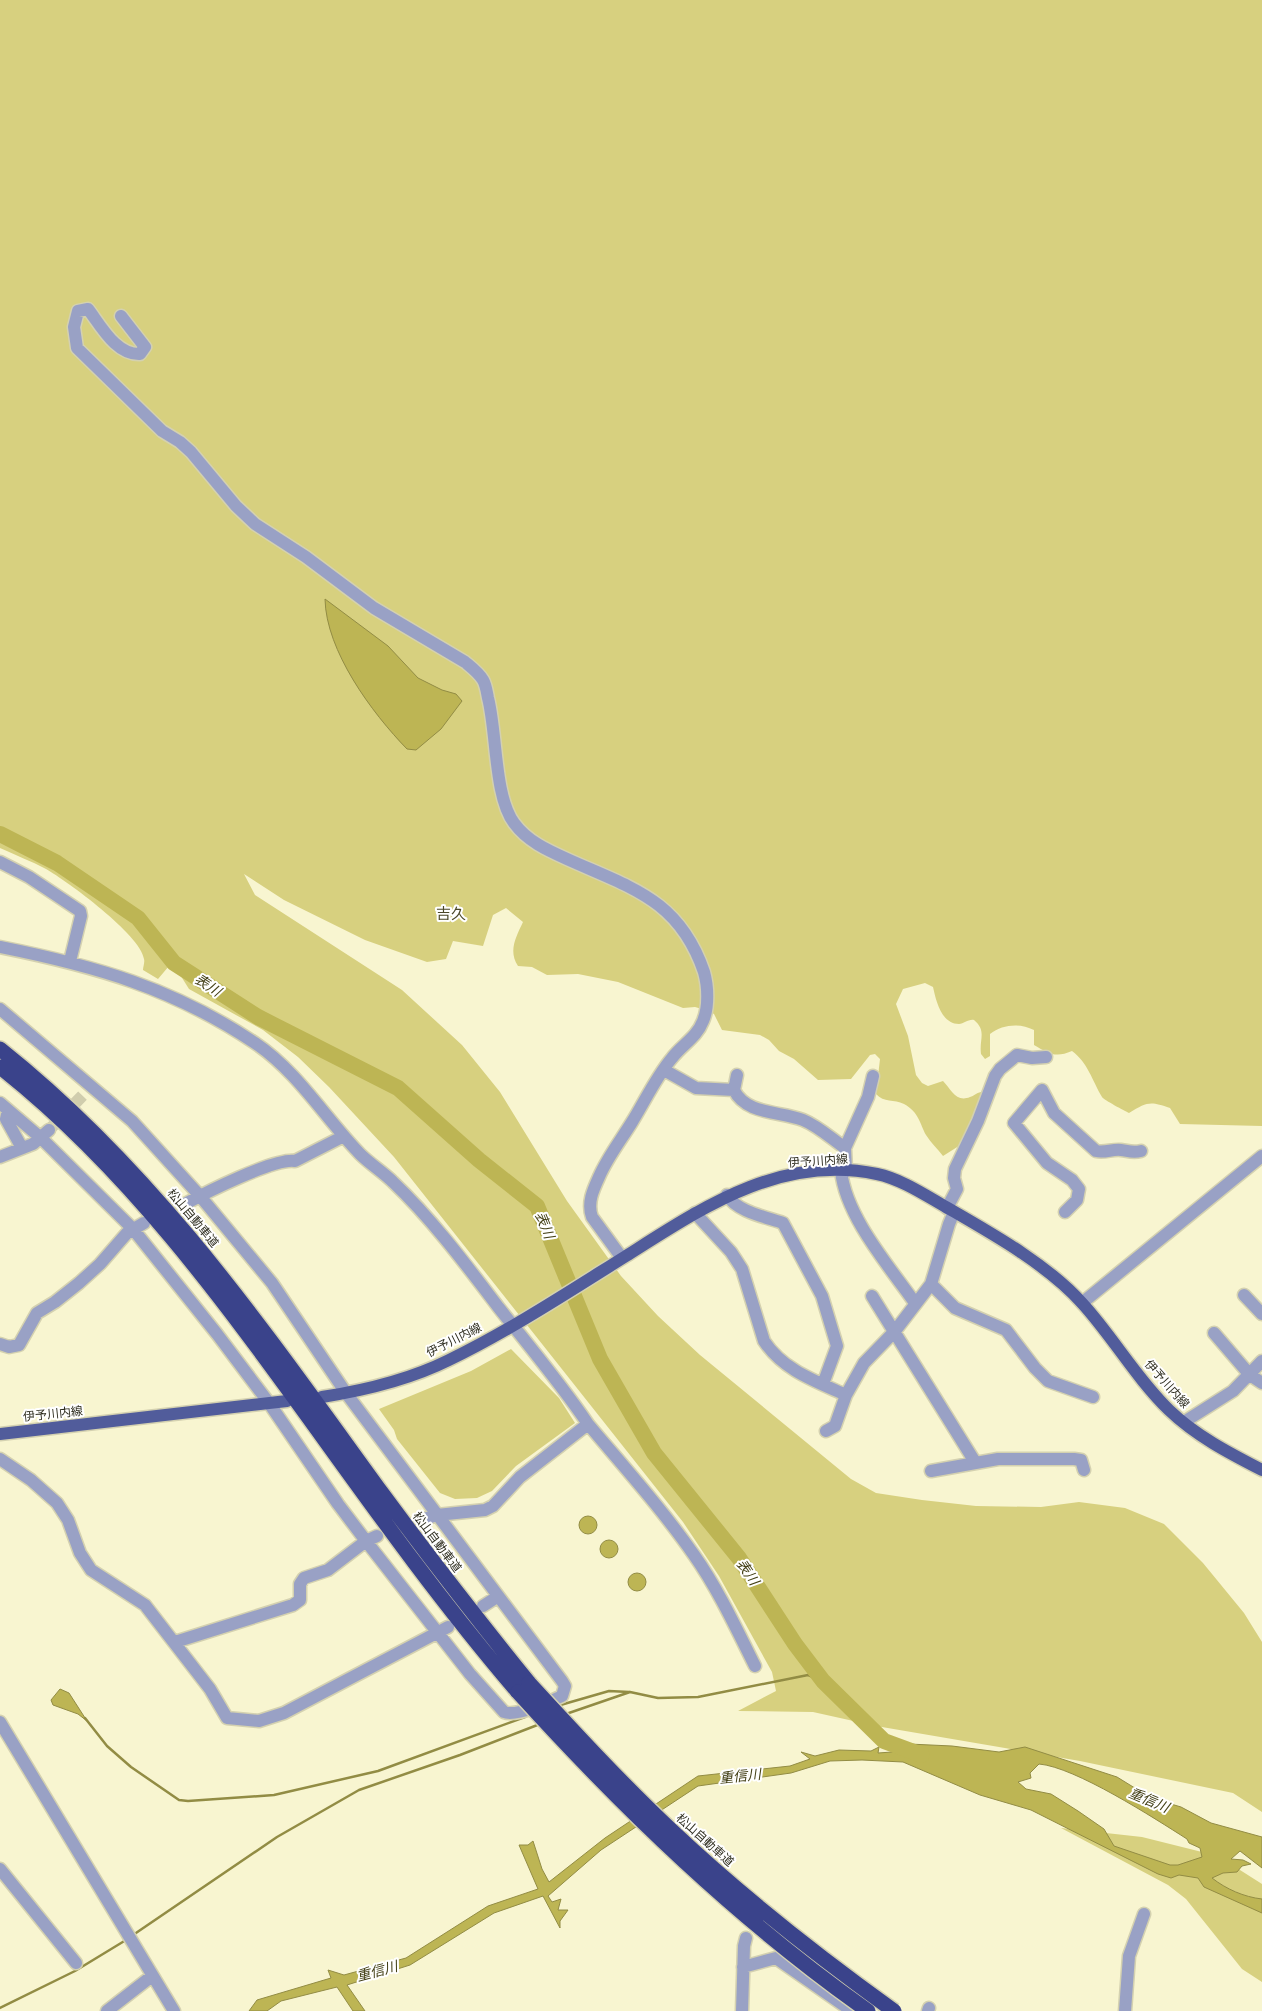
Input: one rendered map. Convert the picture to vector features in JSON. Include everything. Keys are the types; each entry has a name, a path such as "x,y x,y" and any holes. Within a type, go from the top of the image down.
{"highway":[{"name":"松山自動車道","path":"0,1049 76,1114 129,1166 185,1230 251,1312 523,1687 728,1882 778,1924 894,2011"},
{"name":"松山自動車道","path":"0,1067 72,1131 118,1176 173,1239 239,1322 431,1584 523,1687 600,1782 660,1841 768,1935 868,2011"}],"main road":[{"name":"伊予川内線","path":"322,1397 398,1380 433,1367 470,1349 727,1195 760,1183 788,1176 844,1171 884,1176 951,1210 1047,1272 1082,1302 1148,1386 1184,1422 1226,1451 1262,1470"},
{"name":"伊予川内線","path":"0,1434 287,1401"}],"street":[{"path":"121,316 145,347 140,354 124,350 112,340 88,309 78,311 74,327 77,348 162,431 180,442 191,452 255,524 306,557 374,608 465,662 484,681 491,711 501,788 510,816 522,833 556,854 640,892 672,914 698,956 706,978 707,999 704,1020 695,1035 671,1058 603,1168 591,1198 589,1209 592,1217 620,1260"},
{"path":"0,862 29,877 80,911 81,916 70,961"},
{"path":"0,947 70,961 158,989 237,1032 275,1058 361,1155 393,1182 408,1198 514,1323 588,1424 662,1512 695,1556 724,1606 755,1666"},
{"path":"0,1009 88,1089 132,1121 200,1196 272,1283 346,1393 497,1597 562,1681 565,1686 562,1696 525,1710 509,1714 504,1712 372,1539 338,1504 269,1403 138,1226 45,1134 4,1106"},
{"path":"826,1432 835,1426 846,1395 864,1363 895,1331 931,1284 958,1188 954,1178 955,1169 978,1121 995,1076 1000,1069 1017,1055 1032,1058 1046,1057"},
{"path":"664,1070 696,1088 734,1090 743,1101 762,1111 804,1120 845,1148"},
{"path":"734,1090 737,1076"},
{"path":"873,1076 868,1097 845,1148 843,1187 859,1221 915,1303"},
{"path":"1065,1212 1077,1200 1078,1189 1072,1180 1047,1163 1014,1123 1042,1090 1054,1113 1096,1151 1122,1150 1131,1153 1141,1151"},
{"path":"4,1106 6,1119 22,1148"},
{"path":"0,1157 33,1144 45,1134"},
{"path":"185,1204 272,1165 287,1160 295,1161 344,1136"},
{"path":"1082,1302 1262,1156"},
{"path":"727,1195 730,1202 783,1224 807,1265 822,1296 837,1346 823,1384"},
{"path":"695,1213 730,1252 742,1269 764,1341 768,1346 788,1366 846,1395"},
{"path":"0,1344 9,1347 19,1345 37,1313 55,1302 100,1264 121,1238 138,1226"},
{"path":"931,1284 955,1308 1006,1330 1035,1368 1048,1381 1093,1397"},
{"path":"1244,1295 1262,1314"},
{"path":"872,1296 975,1462"},
{"path":"1214,1333 1250,1375 1262,1383"},
{"path":"1184,1422 1223,1399 1250,1375 1262,1360"},
{"path":"421,1520 437,1515 485,1510 493,1506 520,1478 588,1424"},
{"path":"0,1459 30,1480 57,1503 68,1520 80,1553 91,1570 145,1604 216,1698 227,1718 259,1721 284,1713 320,1696 442,1629"},
{"path":"932,1471 998,1459 1074,1459 1081,1460 1084,1470"},
{"path":"175,1642 293,1605 300,1600 300,1584 304,1578 335,1565 372,1539"},
{"path":"484,1606 497,1597"},
{"path":"0,1722 174,2011"},
{"path":"0,1869 76,1963"},
{"path":"1125,2011 1129,1956 1144,1914"},
{"path":"742,2011 746,1938"},
{"path":"743,1967 776,1958 852,2011"},
{"path":"107,2011 152,1976"}],"shaded area":[{"path":"0,0 1262,0 1262,1126 1180,1124 1170,1108 1158,1104 1145,1105 1129,1113 1102,1097 1086,1066 1072,1051 1057,1055 1044,1051 1034,1045 1034,1030 1023,1026 1006,1026 990,1034 990,1056 985,1059 981,1054 982,1036 978,1024 974,1020 959,1024 948,1020 940,1010 933,987 925,983 903,989 896,1004 908,1036 916,1075 922,1083 928,1086 943,1081 957,1097 970,1097 981,1092 983,1095 962,1144 943,1156 930,1141 918,1118 909,1107 882,1099 876,1094 880,1059 875,1054 870,1055 851,1079 818,1080 794,1059 779,1051 769,1040 760,1035 722,1030 714,1014 709,1011 695,1007 683,1008 618,982 578,974 547,975 532,967 518,966 513,949 523,922 506,908 493,915 483,946 453,941 446,959 427,962 365,940 284,900 244,874 255,895 402,990 462,1045 500,1092 567,1201 621,1276 658,1316 700,1355 851,1479 876,1493 922,1500 976,1506 1041,1507 1079,1502 1125,1508 1164,1524 1203,1563 1244,1613 1262,1642 1262,1812 1233,1793 1080,1761 876,1726 813,1712 738,1711 776,1691 772,1672 719,1576 683,1522 394,1157 329,1087 298,1057 263,1030 189,989 179,973 169,966 158,979 143,970 144,960 140,949 130,936 102,909 46,869 0,848"},
{"path":"511,1349 559,1398 575,1423 516,1466 492,1491 477,1498 455,1499 440,1493 397,1439 394,1430 379,1409 471,1371"},
{"path":"1061,1828 1142,1837 1218,1856 1262,1884 1262,1982 1242,1969 1186,1899 1168,1885"}],"water":[{"path":"325,599 388,646 418,678 442,690 456,694 462,701 441,729 416,750 407,749 393,734 353,680 333,639 327,619"},
{"path":"588,1516 594,1519 597,1525 594,1531 588,1534 582,1531 579,1525 582,1519"},
{"path":"609,1540 615,1543 618,1549 615,1555 609,1558 603,1555 600,1549 603,1543"},
{"path":"637,1573 643,1576 646,1582 643,1588 637,1591 631,1588 628,1582 631,1576"},
{"path":"60,1689 69,1693 87,1721 78,1714 53,1705 51,1700"},
{"name":"重信川","path":"909,1744 952,1746 999,1752 1025,1747 1117,1777 1151,1798 1181,1807 1211,1823 1262,1837 1262,1868 1240,1851 1231,1859 1243,1860 1251,1864 1242,1866 1237,1872 1223,1873 1212,1878 1236,1892 1262,1899 1262,1913 1204,1887 1198,1878 1179,1875 1171,1878 1158,1874 1031,1810 980,1795 903,1762 830,1761 791,1773 698,1786 601,1850 548,1896 552,1902 561,1899 558,1910 568,1910 560,1921 560,1928 543,1896 494,1913 410,1965 347,1985 365,2011 353,2011 337,1987 281,2001 267,2011 249,2011 257,2000 331,1978 328,1970 344,1975 406,1958 488,1906 538,1889 519,1845 528,1845 533,1841 542,1869 549,1882 605,1838 698,1776 790,1766 810,1759 801,1752 815,1756 839,1750 871,1751 879,1747 878,1753 892,1752","holes":["1039,1764 1054,1767 1093,1784 1155,1819 1187,1839 1189,1843 1200,1848 1202,1857 1178,1865 1170,1865 1114,1846 1104,1829 1078,1811 1051,1794 1026,1789 1018,1782 1031,1778 1030,1773"]}],"waterway":[{"name":"表川","path":"0,834 57,863 138,918 174,963 258,1017 398,1088 479,1160 537,1206 600,1359 654,1453 739,1558 795,1644 823,1681 884,1741 922,1755"},
{"path":"566,1714 630,1692 658,1698 698,1697 808,1675 823,1681"},
{"path":"557,1706 609,1691 629,1692"},
{"path":"85,1718 107,1746 131,1767 179,1800 188,1801 274,1795 378,1771 525,1717"},
{"path":"133,1935 277,1837 359,1790 460,1755 540,1724"},
{"path":"0,2008 75,1971 126,1940"}],"tunnel":[{"path":"49,1130 85,1093"}],"district":[{"name":"吉久","path":"451,914"}]}
